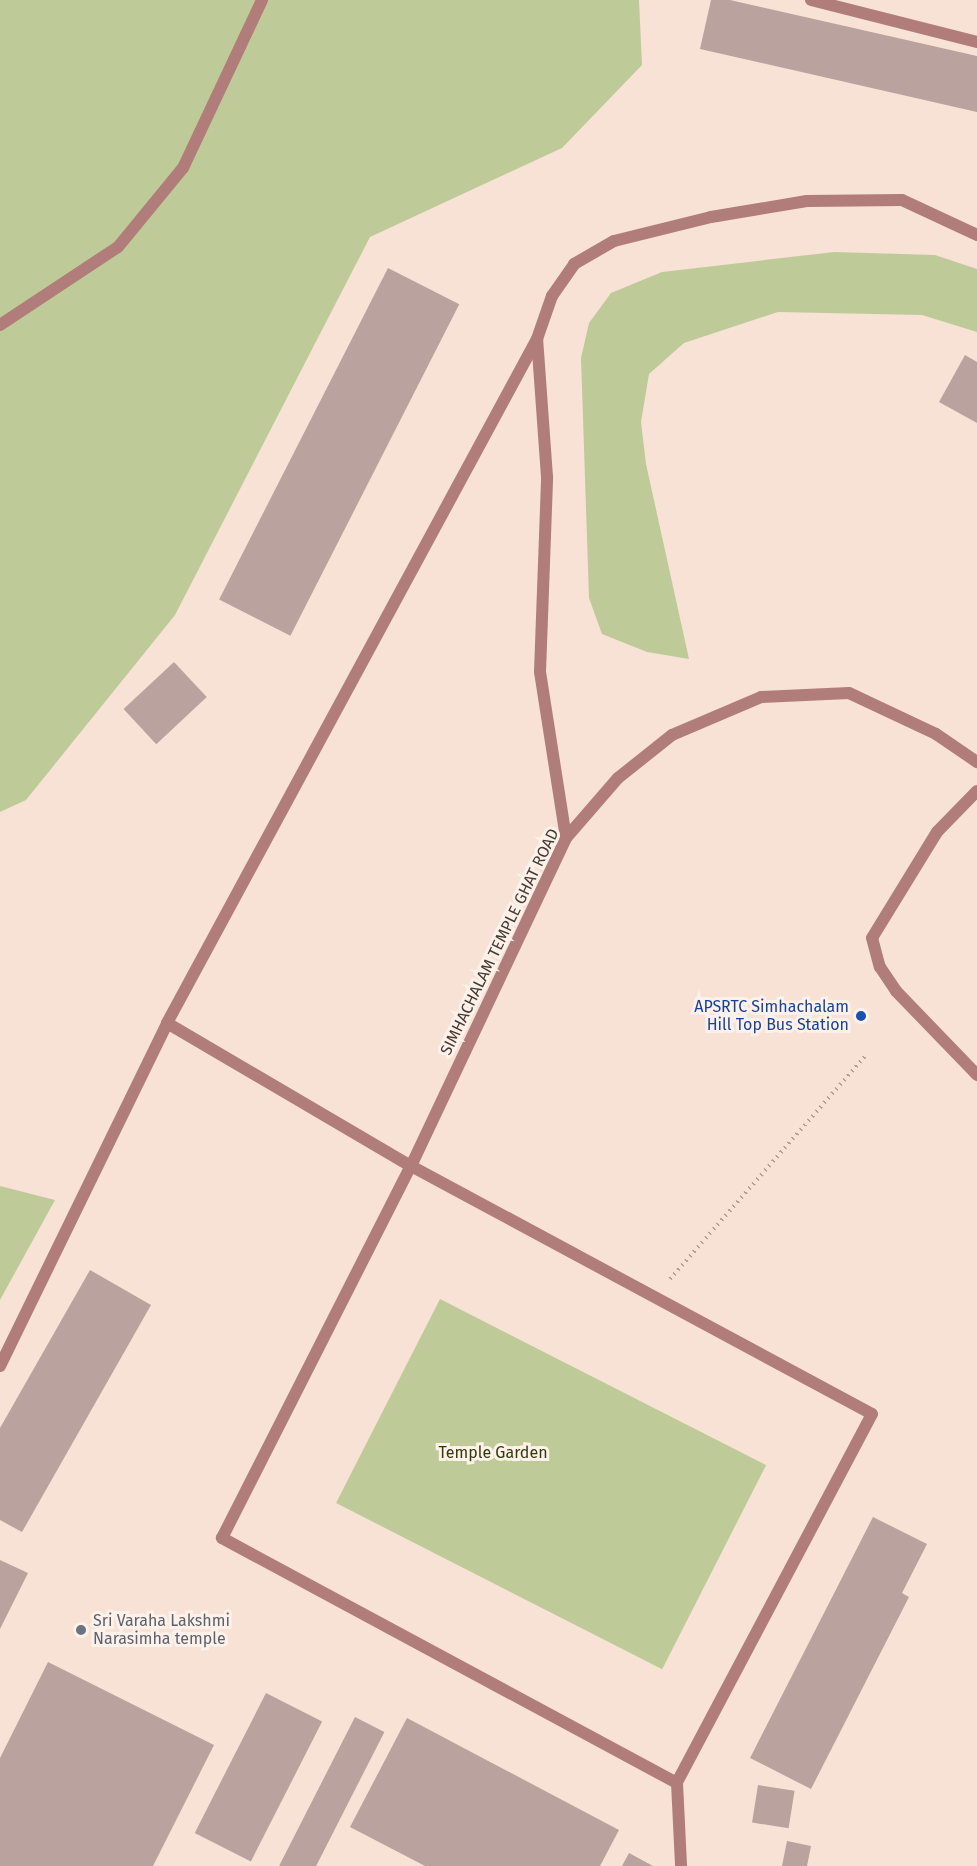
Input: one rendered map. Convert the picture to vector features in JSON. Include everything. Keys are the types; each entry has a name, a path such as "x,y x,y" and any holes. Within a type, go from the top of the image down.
{"street":[{"path":"0,325 118,247 183,168 262,0"},
{"path":"811,0 977,42"},
{"path":"0,1366 167,1023 537,339 552,296 574,264 614,241 711,217 807,201 902,200 977,236"},
{"path":"537,339 547,477 540,672 550,755 566,838"},
{"name":"SIMHACHALAM TEMPLE GHAT ROAD","path":"677,1783 222,1538 411,1166 566,838 618,778 672,735 761,697 849,693 936,734 977,762"},
{"path":"977,791 937,832 872,938 880,967 896,991 977,1076"},
{"path":"167,1023 411,1166 872,1414 677,1783 681,1866"}],"path":[{"path":"655,1297 867,1054"}],"green space":[{"path":"0,0 639,0 642,65 562,148 370,237 175,615 26,800 0,812"},
{"path":"834,252 935,255 977,269 977,332 922,315 778,312 684,343 649,374 641,422 646,464 689,659 647,652 602,634 589,598 581,358 589,323 611,293 662,272"},
{"path":"0,1186 55,1200 0,1300"},
{"name":"Temple Garden","path":"440,1299 766,1465 662,1669 336,1503"}],"building":[{"path":"711,0 730,0 977,56 977,112 700,49"},
{"path":"388,268 459,304 290,636 219,599"},
{"path":"965,355 977,362 977,423 939,402"},
{"path":"174,662 207,697 156,744 124,709"},
{"path":"90,1270 151,1305 22,1532 0,1520 0,1428"},
{"path":"873,1517 927,1544 902,1593 909,1597 811,1789 750,1758"},
{"path":"0,1560 28,1573 0,1629"},
{"path":"48,1662 214,1745 153,1866 0,1866 0,1758"},
{"path":"266,1693 322,1722 251,1861 195,1833"},
{"path":"355,1717 384,1732 316,1866 279,1866"},
{"path":"407,1718 619,1830 600,1866 425,1866 350,1827"},
{"path":"758,1785 795,1791 789,1828 752,1823"},
{"path":"787,1841 811,1846 807,1866 782,1866"},
{"path":"629,1853 653,1866 622,1866"}],"place":[{"name":"APSRTC Simhachalam Hill Top Bus Station","path":"861,1016"},
{"name":"Sri Varaha Lakshmi Narasimha temple","path":"81,1630"}]}
